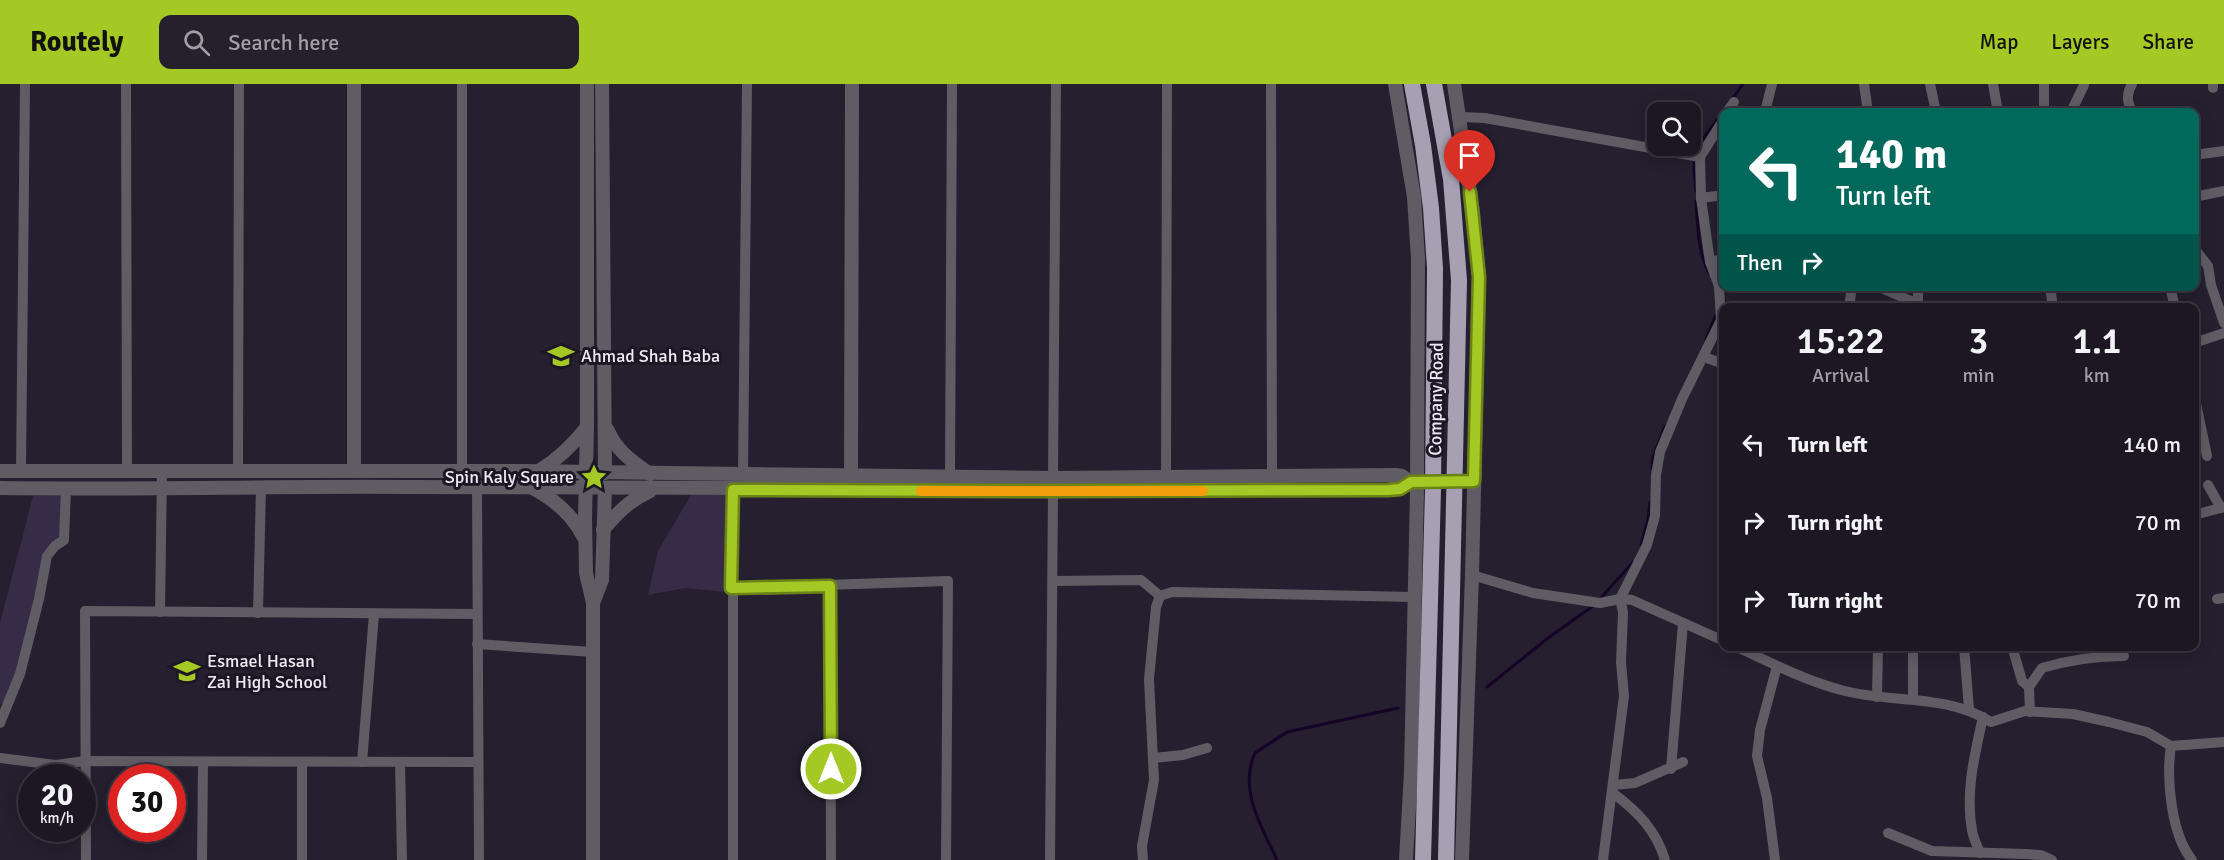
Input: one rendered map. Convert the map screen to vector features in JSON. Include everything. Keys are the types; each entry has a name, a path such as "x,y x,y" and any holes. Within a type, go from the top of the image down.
{"highway":[{"name":"Company Road","path":"1412,84 1431,208 1435,268 1420,482 1423,860"},
{"name":"Company Road","path":"1434,84 1451,179 1459,280 1446,860"}],"street":[{"path":"21,471 25,84"},
{"path":"126,84 127,471"},
{"path":"238,84 238,471"},
{"path":"354,84 354,471"},
{"path":"462,84 462,472"},
{"path":"587,84 585,541 586,573 593,603 593,860"},
{"path":"593,603 602,580 605,488 602,84"},
{"path":"743,475 747,84"},
{"path":"851,476 852,84"},
{"path":"950,476 952,84"},
{"path":"1050,860 1056,84"},
{"path":"1166,477 1167,84"},
{"path":"1271,84 1272,477"},
{"path":"1395,84 1414,197 1418,258 1420,482 1406,860"},
{"path":"1454,84 1473,212 1479,277 1473,575 1462,860"},
{"path":"1766,108 1772,84"},
{"path":"1864,84 1868,108"},
{"path":"1930,84 1935,108"},
{"path":"1993,84 1997,108"},
{"path":"2044,84 2044,108"},
{"path":"2130,108 2127,92 2132,84"},
{"path":"2073,108 2084,85"},
{"path":"1730,108 1734,102"},
{"path":"1460,117 1485,118 1700,157"},
{"path":"1719,127 1700,157 1701,198 1710,262 1719,286"},
{"path":"2199,155 2224,151"},
{"path":"2199,196 2224,191"},
{"path":"1701,198 1719,196"},
{"path":"2199,254 2208,266 2211,285 2224,323"},
{"path":"1710,262 1719,260"},
{"path":"1888,291 1913,303"},
{"path":"1603,860 1624,696 1621,662 1623,612 1620,599 1647,545 1655,516 1656,475 1660,452 1682,399 1719,324"},
{"path":"2199,341 2224,333"},
{"path":"1704,357 1719,362"},
{"path":"2199,418 2207,456"},
{"path":"604,424 612,441 629,460 650,474"},
{"path":"539,471 555,461 587,427"},
{"path":"0,471 539,471 950,476 1053,484 1388,490 1400,489 1420,482 1474,481"},
{"path":"160,612 162,471"},
{"path":"200,471 201,488"},
{"path":"1136,484 1166,477 1396,475 1420,482"},
{"path":"977,477 977,491"},
{"path":"0,488 531,487 977,491 1053,484"},
{"path":"2199,514 2222,507 2208,485"},
{"path":"258,613 261,487"},
{"path":"477,487 479,860"},
{"path":"531,487 563,509 576,522 585,541"},
{"path":"0,723 20,674 47,556 64,540 66,489"},
{"path":"603,530 619,511 638,496 655,489"},
{"path":"733,490 731,588 733,860"},
{"path":"1473,575 1533,593 1596,602 1632,600 1719,639"},
{"path":"1053,581 1141,580 1160,596"},
{"path":"731,588 948,581 946,860"},
{"path":"830,586 831,860"},
{"path":"1160,596 1172,592 1414,597"},
{"path":"1143,860 1142,846 1154,780 1149,679 1156,607 1160,596"},
{"path":"86,860 85,611 477,614"},
{"path":"362,762 374,614"},
{"path":"1671,769 1683,623"},
{"path":"477,644 593,652"},
{"path":"1746,651 1802,677 1841,690 1969,709 1991,722 2025,711 2073,714 2147,732 2171,746 2224,742"},
{"path":"1877,697 1878,651"},
{"path":"1913,651 1913,699"},
{"path":"1964,651 1969,709"},
{"path":"2013,651 2022,681 2029,687"},
{"path":"2030,712 2029,687 2042,668 2091,657 2124,656"},
{"path":"1775,860 1767,798 1757,756 1760,730 1777,666"},
{"path":"1980,853 1972,832 1970,801 1973,765 1983,717"},
{"path":"2171,746 2168,769 2172,809 2185,851 2192,860"},
{"path":"1153,758 1183,755 1207,748"},
{"path":"0,758 56,765 86,762 477,762"},
{"path":"202,860 203,762"},
{"path":"302,762 302,860"},
{"path":"400,762 402,860"},
{"path":"1613,789 1635,783 1683,762"},
{"path":"1613,789 1638,812 1661,845 1666,858"},
{"path":"1888,833 1931,855 1980,853 2041,855 2052,860"}],"shaded area":[{"path":"725,494 725,592 685,588 648,595 658,551 691,495"},
{"path":"33,496 61,496 61,537 46,551 19,673 4,705 0,703 0,623"}],"waterway":[{"path":"1733,98 1743,84"},
{"path":"1701,142 1719,118"},
{"path":"1695,159 1696,191"},
{"path":"1696,201 1700,247 1709,273"},
{"path":"1706,339 1716,315"},
{"path":"1652,468 1653,457 1665,426"},
{"path":"1641,545 1650,502"},
{"path":"1600,599 1633,562"},
{"path":"1487,687 1548,638 1593,606"},
{"path":"1277,860 1259,821 1251,794 1250,767 1255,753 1287,732 1398,708"}],"slow traffic":[{"path":"921,491 1203,491"}],"place":[{"name":"Ahmad Shah Baba","path":"561,356"},
{"name":"Spin Kaly Square","path":"594,477"},
{"name":"Esmael Hasan Zai High School","path":"187,671"}],"route":[{"path":"831,769 830,586 731,588 733,490 1388,490 1400,489 1411,482 1474,481 1479,277 1470,192"}]}
